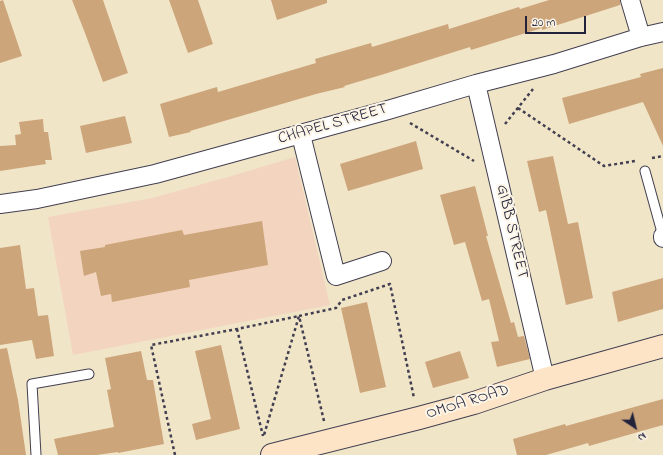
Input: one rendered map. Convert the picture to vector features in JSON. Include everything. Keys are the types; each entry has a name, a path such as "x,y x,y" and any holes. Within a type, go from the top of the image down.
{"main road":[{"name":"OMOA ROAD","path":"272,455 474,403 546,379 663,346"}],"street":[{"path":"630,0 641,37"},
{"name":"CHAPEL STREET","path":"0,204 37,199 155,174 301,135 476,84 554,64 641,37 663,32"},
{"name":"GIBB STREET","path":"476,84 546,379"},
{"path":"301,135 336,276 382,262"}],"lane":[{"path":"646,171 663,237"},
{"path":"36,455 32,384 89,374"}],"path":[{"path":"490,141 554,64"},
{"path":"518,108 604,166 642,159"},
{"path":"388,110 497,174"},
{"path":"649,158 663,156"},
{"path":"175,455 152,345 336,308 342,300 390,284 419,418"},
{"path":"237,329 263,436 299,316"},
{"path":"299,316 329,441"}],"shaded area":[{"path":"295,157 330,305 73,355 48,217 152,198"}],"building":[{"path":"3,0 22,56 0,63 0,1"},
{"path":"72,0 103,0 128,73 103,82"},
{"path":"169,0 198,0 213,44 188,53"},
{"path":"271,0 327,0 327,3 277,20"},
{"path":"549,0 620,0 620,5 542,30 542,28 471,50 470,47 344,86 345,87 316,94 190,131 191,132 169,137 160,104 217,87 218,92 316,63 315,59 371,43 372,47 448,24 449,29 519,7 520,9"},
{"path":"663,68 663,146 643,102 569,124 562,98 641,77 640,74"},
{"path":"125,116 132,143 86,153 80,126"},
{"path":"43,119 44,132 48,132 52,160 45,160 46,164 0,171 0,146 16,145 15,135 21,134 19,122"},
{"path":"416,141 423,169 348,191 340,164"},
{"path":"553,156 568,224 578,222 593,298 566,305 546,210 539,212 527,161"},
{"path":"475,186 488,236 486,236 511,323 514,322 518,337 524,336 530,359 497,367 491,342 499,341 489,299 482,301 465,242 454,245 440,195"},
{"path":"262,221 268,265 189,280 190,287 112,302 111,294 101,296 96,272 84,276 80,251 182,230 184,235"},
{"path":"20,245 26,289 34,288 38,316 48,315 54,356 36,359 32,340 0,345 0,248"},
{"path":"663,278 663,309 618,322 612,292"},
{"path":"367,302 386,387 360,393 341,308"},
{"path":"221,345 240,429 196,440 192,424 211,419 195,351"},
{"path":"7,348 18,400 26,455 0,455 0,349"},
{"path":"141,351 147,380 153,380 164,444 118,453 97,455 58,455 54,439 114,427 107,390 111,389 105,358"},
{"path":"460,351 469,378 433,388 425,362"},
{"path":"663,399 663,425 589,446 588,443 546,455 517,455 513,439"}]}
